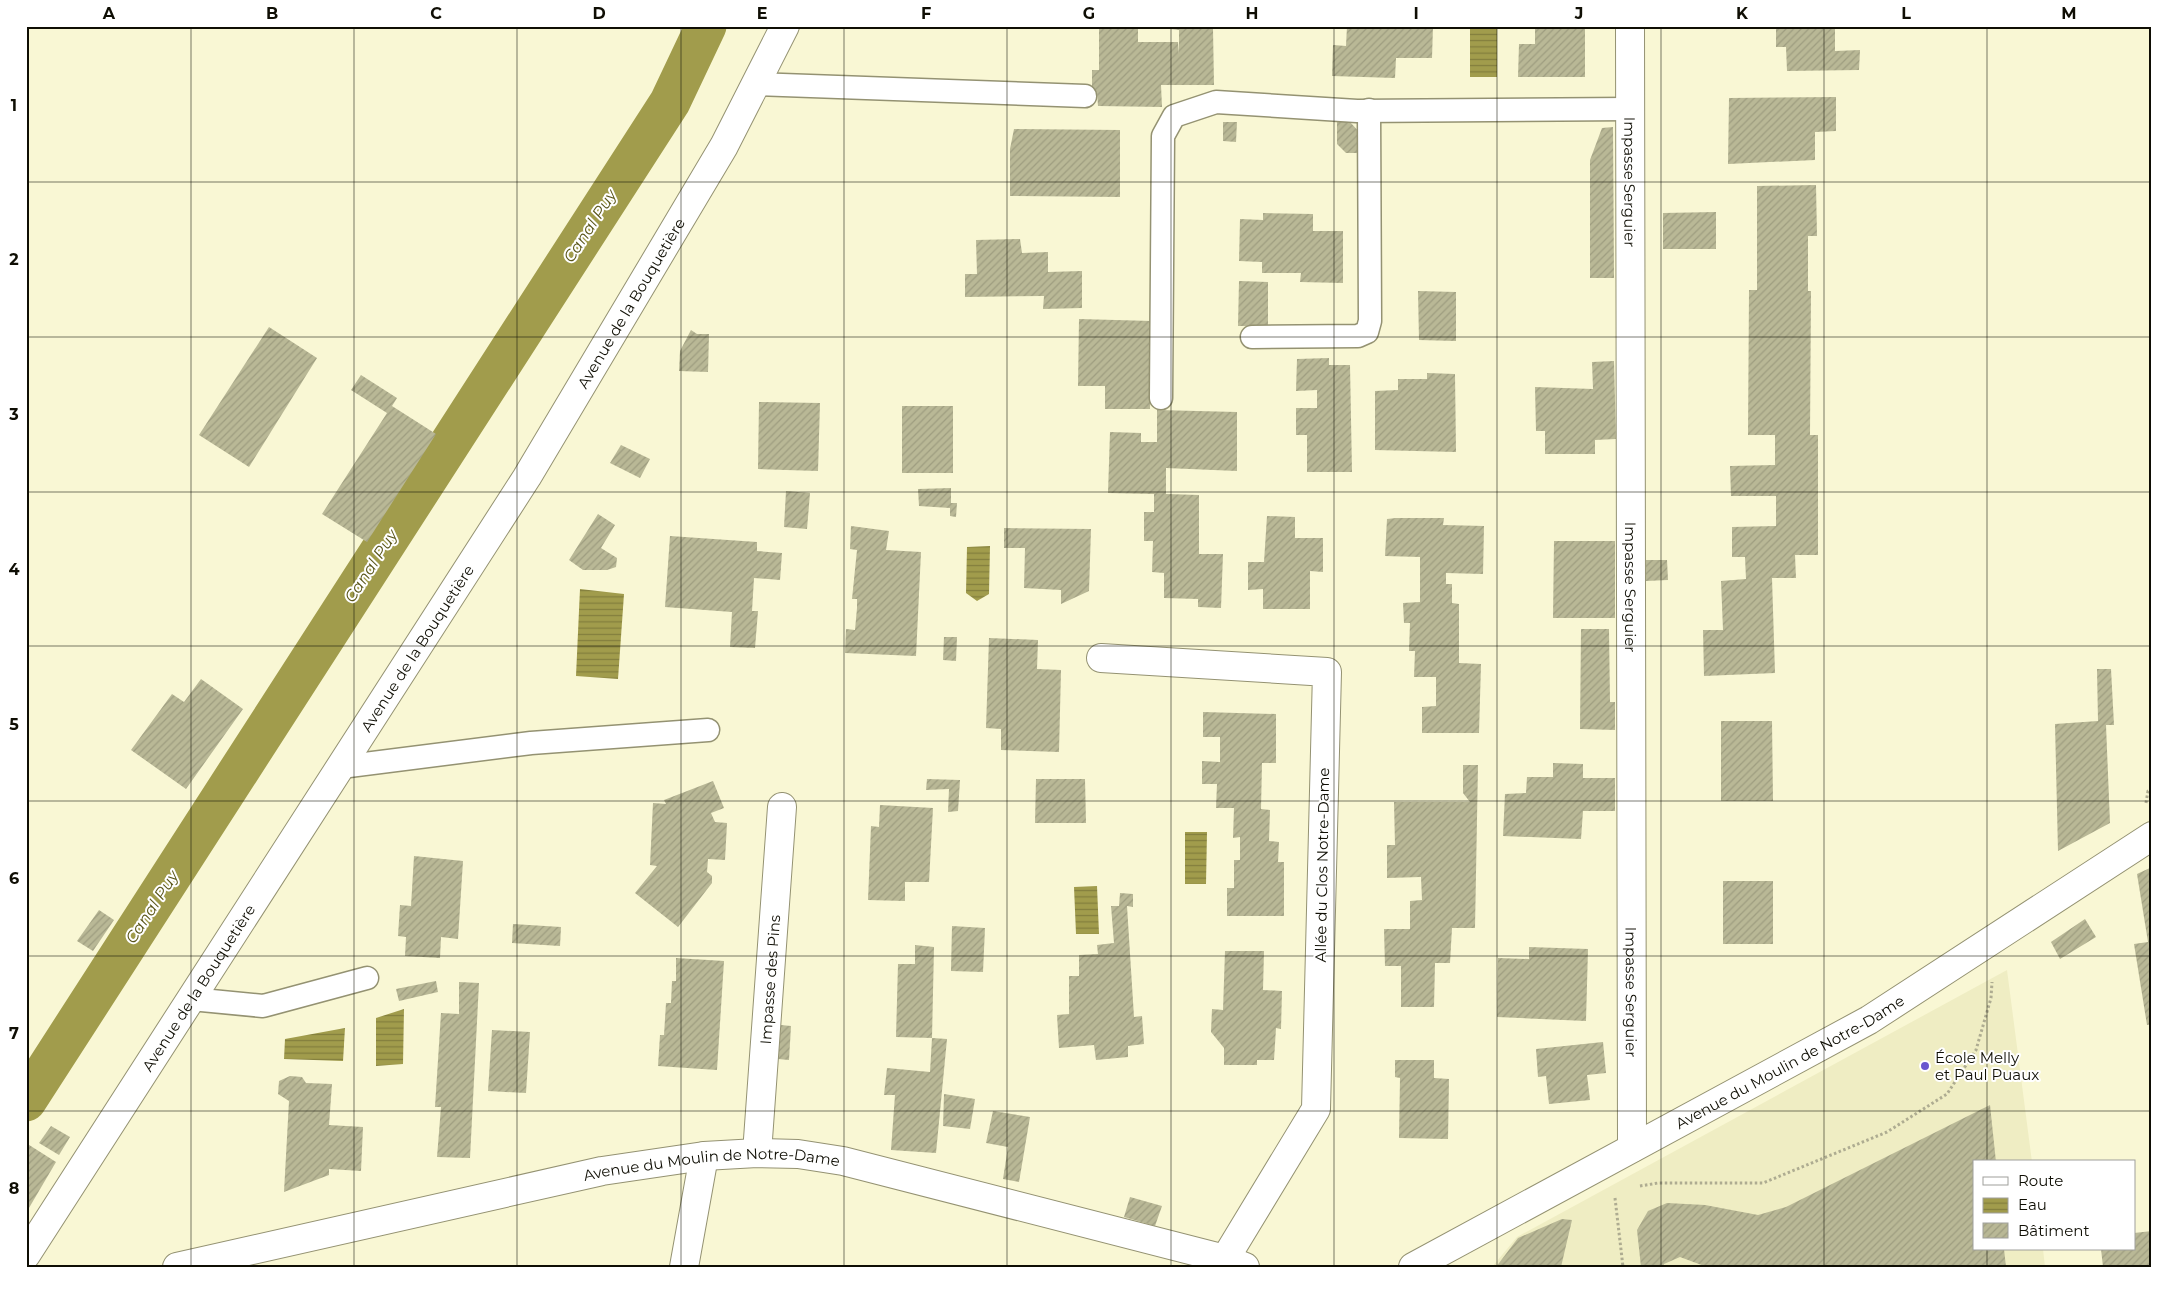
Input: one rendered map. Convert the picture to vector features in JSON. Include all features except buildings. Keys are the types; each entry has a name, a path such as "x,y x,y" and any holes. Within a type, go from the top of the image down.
{"street":[{"name":"Avenue de la Bouquetière","path":"26,1255 528,477 724,146 785,26"},
{"name":"Impasse Serguier","path":"1621,1154 1630,26"},
{"name":"Allée du Clos Notre-Dame","path":"1101,658 1327,672 1316,1108 1235,1263"},
{"name":"Impasse des Pins","path":"758,1153 782,807"},
{"name":"Avenue du Moulin de Notre-Dame","path":"1413,1267 1869,1020 2152,836"},
{"name":"Avenue du Moulin de Notre-Dame","path":"177,1267 602,1171 704,1156 758,1153 798,1154 843,1161 1235,1263"},
{"path":"684,1267 704,1156"}],"lane":[{"path":"755,84 1085,96"},
{"path":"1162,398 1163,136 1174,116 1216,102 1369,110 1630,109"},
{"path":"1252,337 1358,336 1367,332 1370,321 1369,110"},
{"path":"341,767 530,743 708,730"},
{"path":"191,999 263,1006 367,978"}],"path":[{"path":"1614,1190 1658,1183 1763,1183 1886,1132 1947,1094 1976,1050 1991,998 1994,939"},
{"path":"1621,1154 1614,1190 1623,1267"}],"shaded area":[{"name":"École Melly et Paul Puaux","path":"2007,970 2032,1160 1973,1160 1973,1250 2043,1250 2045,1267 1492,1267 1517,1237"}],"water":[{"path":"1470,26 1497,26 1497,77 1470,77"},
{"path":"990,546 989,594 977,601 966,593 967,547"},
{"path":"580,589 624,594 618,679 576,676"},
{"path":"1185,832 1207,832 1206,884 1185,884"},
{"path":"1097,886 1099,934 1076,934 1074,887"},
{"path":"404,1009 403,1064 376,1066 376,1018"},
{"path":"345,1028 343,1061 284,1059 285,1039"}],"waterway":[{"name":"Canal Puy","path":"26,1101 670,102 706,26"}],"place":[{"name":"École Melly et Paul Puaux","path":"1925,1066"}]}
